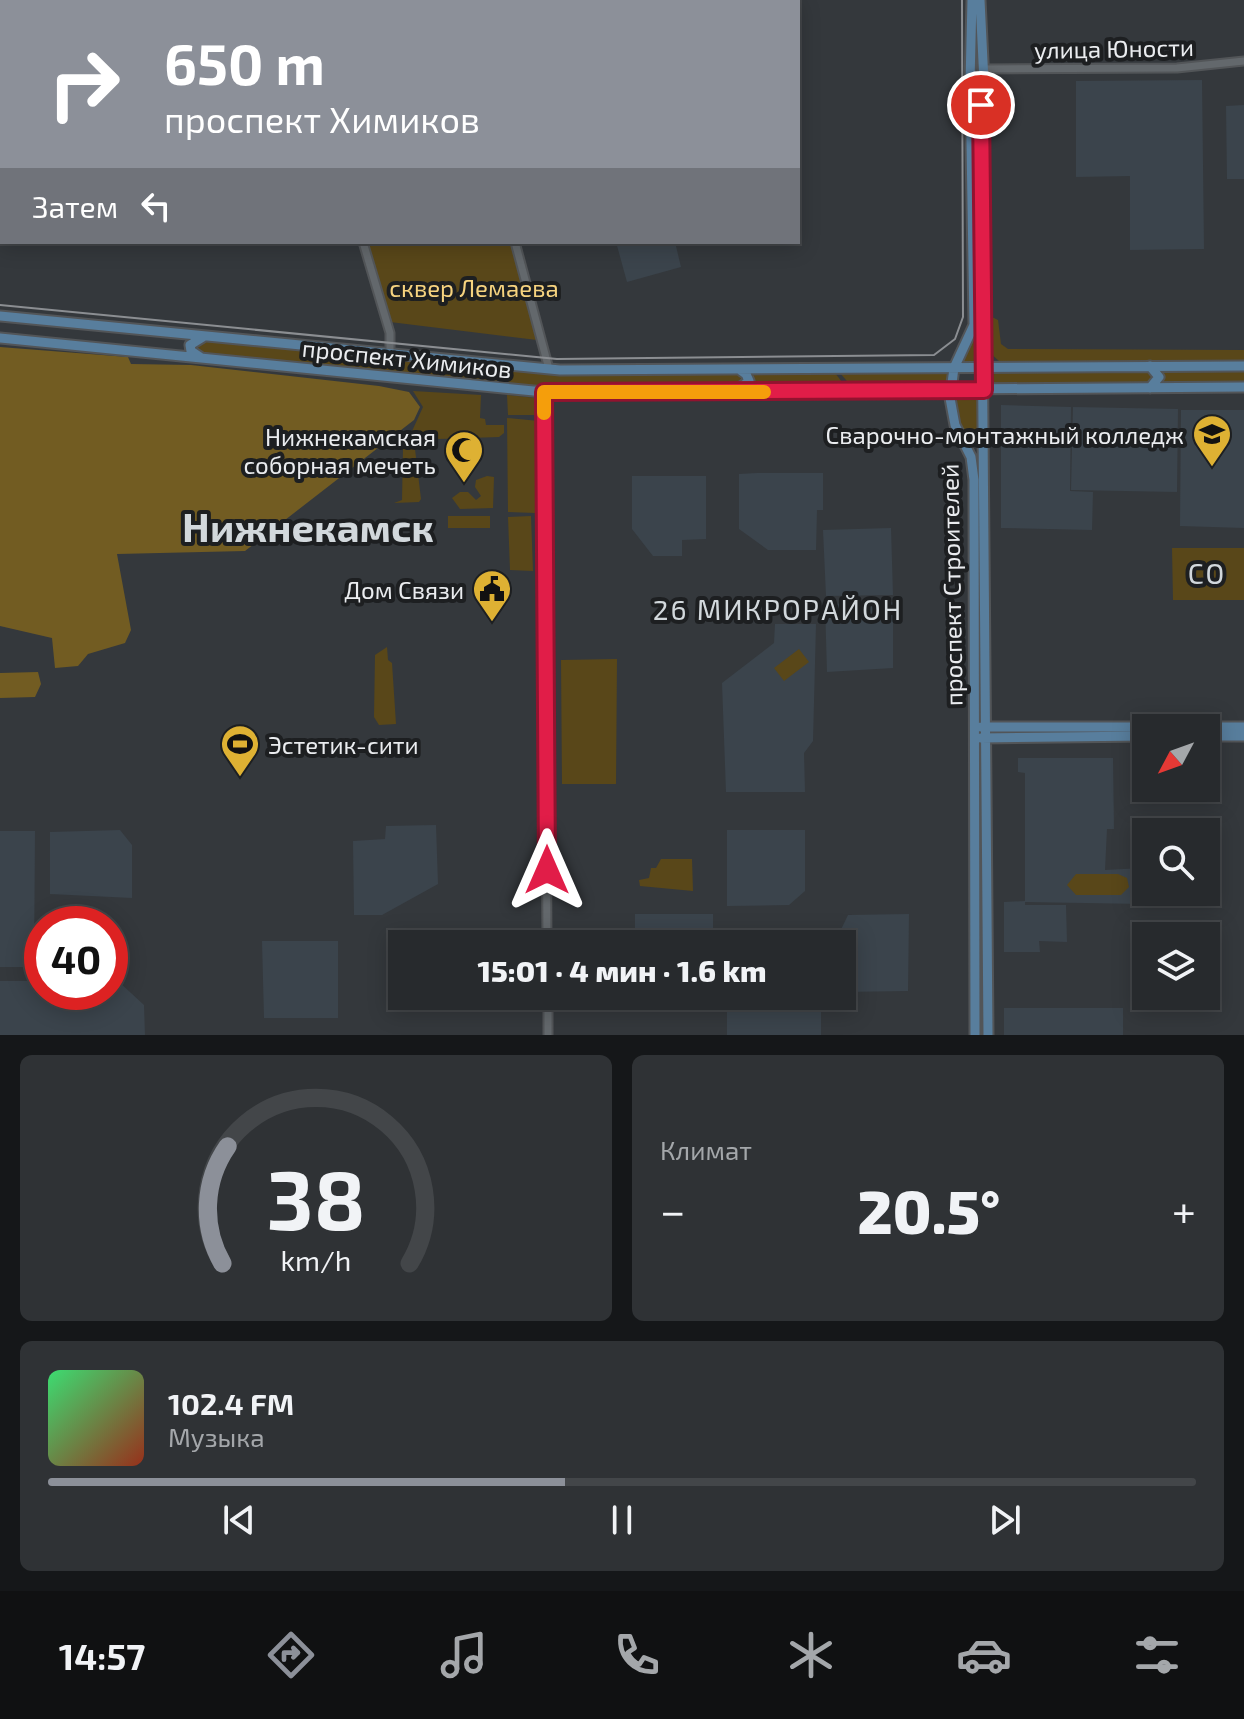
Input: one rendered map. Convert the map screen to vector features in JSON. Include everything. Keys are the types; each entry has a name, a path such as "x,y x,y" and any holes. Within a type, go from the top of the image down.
{"main road":[{"name":"проспект Строителей","path":"972,0 970,82 974,325 972,335 954,368 951,411 973,466 988,1035"},
{"name":"проспект Строителей","path":"975,1035 985,465 981,105 984,69 980,0"},
{"path":"970,50 977,44 983,48"},
{"path":"970,82 978,89 984,82"},
{"name":"проспект Химиков","path":"0,316 549,369 1244,366"},
{"path":"203,358 191,351 190,345 207,336"},
{"name":"проспект Химиков","path":"0,338 544,392 1244,387"},
{"path":"1150,366 1159,377 1150,388"},
{"path":"734,391 749,381 744,371 736,368"},
{"path":"933,390 944,398 951,411"},
{"path":"960,436 976,445 985,436"},
{"path":"973,466 977,460 985,465"},
{"path":"979,733 1234,731"},
{"path":"979,733 1132,736"}],"street":[{"name":"улица Юности","path":"984,69 1177,68 1244,61"},
{"path":"364,244 390,333 390,354"},
{"path":"516,244 549,369"},
{"path":"544,392 547,930"},
{"path":"548,1010 548,1035"}],"shaded area":[{"path":"1202,80 1204,249 1130,250 1130,176 1076,177 1076,81"},
{"path":"1244,105 1244,179 1227,179 1226,106"},
{"path":"617,244 675,244 681,267 627,282"},
{"path":"0,347 128,357 131,364 191,365 379,386 409,392 420,407 414,420 245,551 117,554 131,630 125,643 88,654 78,666 55,668 52,638 0,626"},
{"path":"1001,405 1071,407 1070,491 1093,492 1092,530 1001,528"},
{"path":"1073,407 1178,409 1177,492 1071,490"},
{"name":"Сварочно-монтажный колледж","path":"1181,410 1244,410 1244,528 1180,526"},
{"path":"823,473 823,510 817,510 816,550 768,550 739,529 739,474"},
{"path":"632,476 706,476 706,539 682,540 682,556 653,556 632,529"},
{"path":"891,528 893,595 826,596 823,530"},
{"path":"893,602 893,668 827,672 825,604"},
{"path":"775,624 816,624 813,741 804,753 805,792 726,792 722,683 774,643"},
{"path":"38,672 41,684 35,697 0,698 0,673"},
{"path":"1018,758 1113,758 1114,829 1107,829 1105,870 1132,869 1132,904 1025,902 1025,905 1066,905 1067,942 1039,941 1040,952 1004,952 1004,902 1025,901 1025,773 1018,772"},
{"path":"436,825 438,884 382,915 354,915 353,841 385,839 386,826"},
{"path":"120,830 132,845 132,898 50,894 50,832"},
{"path":"727,830 805,830 805,891 789,905 727,906"},
{"path":"0,831 35,831 34,906 24,906 24,967 0,967"},
{"path":"635,914 713,914 713,930 635,930"},
{"path":"909,914 908,991 856,992 856,930 841,930 848,915"},
{"path":"262,941 338,941 338,1018 264,1018"},
{"path":"0,981 24,981 24,1010 128,1010 128,990 144,1005 145,1035 0,1035"},
{"path":"1004,1008 1123,1008 1123,1035 1004,1035"},
{"path":"727,1010 821,1010 821,1035 727,1035"}],"green space":[{"path":"976,100 980,362 961,362 977,325"},
{"name":"сквер Лемаева","path":"368,244 512,244 537,340 390,322"},
{"path":"992,317 998,320 1001,344 1008,349 1244,350 1244,361 999,361 989,352 988,323"},
{"path":"199,341 549,374 741,373 746,379 739,386 555,389 199,354 194,345"},
{"path":"1244,369 1244,382 1162,382 1161,370"},
{"path":"988,371 1147,371 1153,377 1147,383 988,386"},
{"path":"948,372 948,384 852,387 840,373"},
{"path":"752,373 835,373 846,387 751,386"},
{"path":"413,391 481,395 480,418 485,419 486,425 504,425 504,433 499,437 408,440 423,407"},
{"path":"954,394 980,395 979,435 975,441 968,439 958,423"},
{"path":"507,395 536,398 539,415 508,415"},
{"path":"507,418 539,421 539,508 535,513 508,512"},
{"path":"403,449 415,449 419,502 394,503 402,500"},
{"path":"494,477 493,508 460,509 452,498 460,492 468,492 476,500 481,496 475,487 476,480"},
{"path":"448,516 490,516 490,528 448,528"},
{"path":"531,516 533,571 510,570 508,517"},
{"path":"1172,548 1244,548 1244,600 1173,600"},
{"path":"387,647 388,660 392,663 396,724 379,725 374,717 375,655"},
{"path":"799,649 809,662 784,681 774,668"},
{"path":"617,659 616,784 562,784 561,660"},
{"path":"979,748 982,748 983,1035 980,1035"},
{"path":"661,859 692,859 693,891 640,886 639,880 649,878 651,868 656,868"},
{"path":"1076,874 1118,874 1127,878 1129,887 1121,895 1076,895 1067,885"}],"tram line":[{"path":"0,305 557,359 934,355 955,339 963,317 962,0"}],"slow traffic":[{"path":"544,413 544,392 764,392"}],"place":[{"name":"Сварочно-монтажный колледж","path":"1212,468"},
{"name":"Нижнекамская соборная мечеть","path":"464,484"},
{"name":"Дом Связи","path":"492,623"},
{"name":"Эстетик-сити","path":"240,778"}],"district":[{"name":"Нижнекамск","path":"308,526"},
{"name":"СО","path":"1207,573"},
{"name":"26 МИКРОРАЙОН","path":"778,609"}],"route":[{"path":"547,870 544,392 984,390 981,105"}]}
